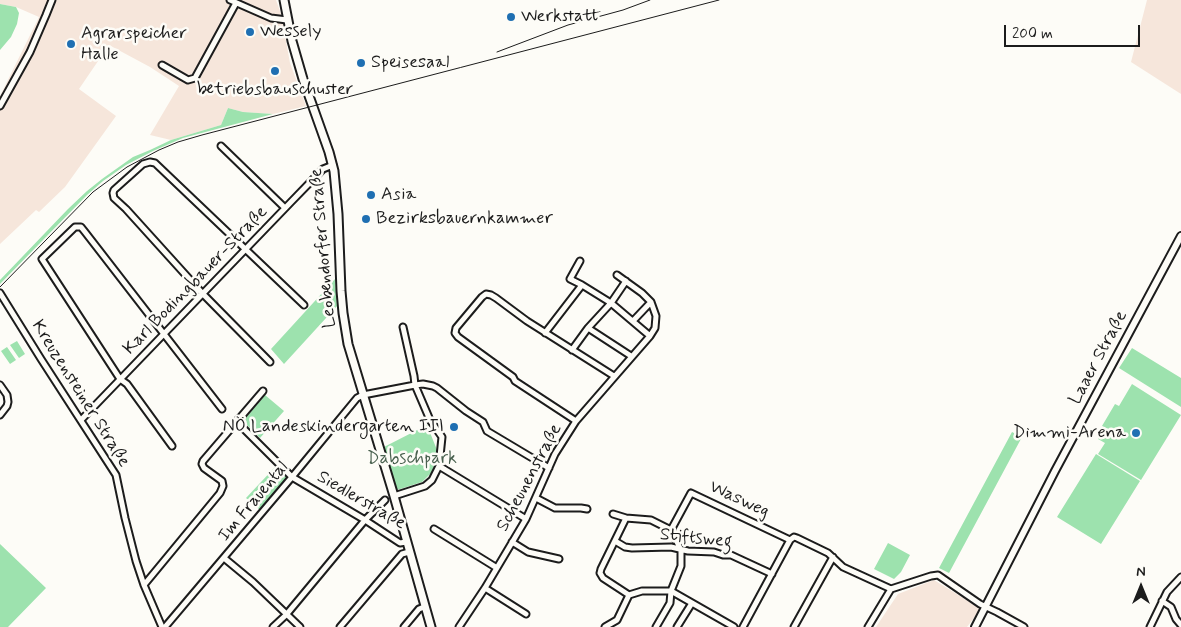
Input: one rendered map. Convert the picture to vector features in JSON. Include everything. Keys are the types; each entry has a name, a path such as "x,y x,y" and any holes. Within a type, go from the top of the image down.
{"main road":[{"name":"Leobendorfer Straße","path":"284,0 292,41 303,79 333,165 340,286 348,344 431,627"}],"street":[{"path":"0,106 30,52 52,0"},
{"path":"230,0 270,18 287,20"},
{"path":"162,66 188,80 195,78 236,3"},
{"path":"221,146 285,208"},
{"path":"270,362 202,293 114,198 114,190 143,164 155,162 304,305"},
{"name":"Karl Bodingbauer-Straße","path":"81,420 323,169 333,165"},
{"path":"172,446 128,384 120,379 42,259 75,226 80,227 85,232 222,408"},
{"name":"Laaer Straße","path":"975,627 1181,236"},
{"path":"580,261 570,279 611,303 650,336"},
{"path":"617,275 651,302 633,321"},
{"path":"572,350 588,328 611,303 626,281"},
{"path":"545,333 582,285"},
{"name":"Kreuzensteiner Straße","path":"0,293 116,475 136,561 144,585 164,627"},
{"path":"576,420 514,381 513,377 458,337 456,328 482,297 486,294 491,295 545,333 614,376"},
{"name":"Scheunenstraße","path":"460,627 526,519 555,454 576,420 655,328 656,316 651,302"},
{"path":"394,496 425,486 432,479 439,466 442,437 430,420 415,385 403,327"},
{"path":"588,328 631,356"},
{"path":"364,395 423,384 437,388 483,422 488,431 549,468"},
{"path":"0,385 7,395 8,402 0,415"},
{"path":"144,585 220,493 222,482 204,468 203,461 263,391"},
{"name":"Im Frauental","path":"164,627 292,477 354,400 364,395"},
{"name":"Siedlerstraße","path":"236,421 292,477 400,543 406,542"},
{"path":"439,466 526,519"},
{"name":"Wasweg","path":"671,530 691,493 790,540"},
{"path":"536,498 555,508 587,509"},
{"path":"273,627 286,615 365,520 385,500"},
{"path":"613,514 626,518 651,520 671,530 681,550 680,570 671,591 670,603 656,627"},
{"path":"626,518 600,573 603,578 629,595"},
{"path":"434,529 497,568"},
{"path":"743,627 790,540 794,538 828,553 843,567 891,589"},
{"name":"Stiftsweg","path":"614,541 625,547 632,548 672,547 688,551 731,555 772,574"},
{"path":"512,542 528,552 559,559"},
{"path":"340,627 402,554 409,552"},
{"path":"794,627 833,557"},
{"path":"224,558 253,582 300,627"},
{"path":"868,627 891,589 938,575 971,599 1023,627"},
{"path":"1150,627 1167,592 1181,577"},
{"path":"485,588 526,614"},
{"path":"605,627 617,620 629,595 642,591 671,591 734,627"},
{"path":"1162,601 1171,607 1181,625"},
{"path":"677,627 692,603"},
{"path":"404,627 419,609 424,606"},
{"path":"613,623 618,627"}],"shaded area":[{"path":"0,0 276,0 281,14 290,63 306,106 273,114 243,112 228,108 221,125 171,140 150,135 179,86 150,67 109,45 79,89 116,116 65,187 39,212 36,210 0,244 0,96 39,17 16,7 0,4"},
{"path":"1147,0 1181,0 1181,94 1131,62"},
{"path":"934,580 981,609 967,627 876,627 898,594"}],"green space":[{"path":"0,4 16,7 19,13 17,24 11,37 0,50"},
{"path":"228,108 243,112 273,114 183,138 126,165 87,195 0,284 0,280 68,209 102,179 133,157 171,140 221,125"},
{"path":"335,279 337,306 284,364 271,349"},
{"path":"17,341 25,354 19,358 10,345"},
{"path":"7,347 16,360 10,364 1,351"},
{"path":"1132,348 1181,378 1181,407 1119,368"},
{"name":"Dimmi-Arena","path":"1132,384 1181,415 1141,480 1098,454 1105,443 1098,439 1105,428 1102,426 1115,404 1119,406"},
{"path":"265,395 284,411 260,438 243,421"},
{"name":"Dabschpark","path":"427,425 437,450 433,471 422,482 397,490 384,447"},
{"path":"1012,432 1022,437 949,573 939,568"},
{"path":"1096,454 1140,481 1101,544 1057,517"},
{"path":"276,466 287,476 287,480 260,510 246,498"},
{"path":"888,543 910,555 901,572 894,579 874,569"},
{"path":"0,544 46,588 8,627 0,627"}],"railway":[{"path":"497,52 568,25 623,10 650,0"},
{"path":"0,287 93,192 127,167 178,142 719,0"}],"place":[{"name":"Werkstatt","path":"511,17"},
{"name":"Wessely","path":"250,32"},
{"name":"Agrarspeicher Halle","path":"71,44"},
{"name":"Speisesaal","path":"361,63"},
{"name":"betriebsbauschuster","path":"275,71"},
{"name":"Asia","path":"371,195"},
{"name":"Bezirksbauernkammer","path":"366,219"},
{"name":"NÖ Landeskindergarten III","path":"454,427"},
{"name":"Dimmi-Arena","path":"1136,433"}]}
